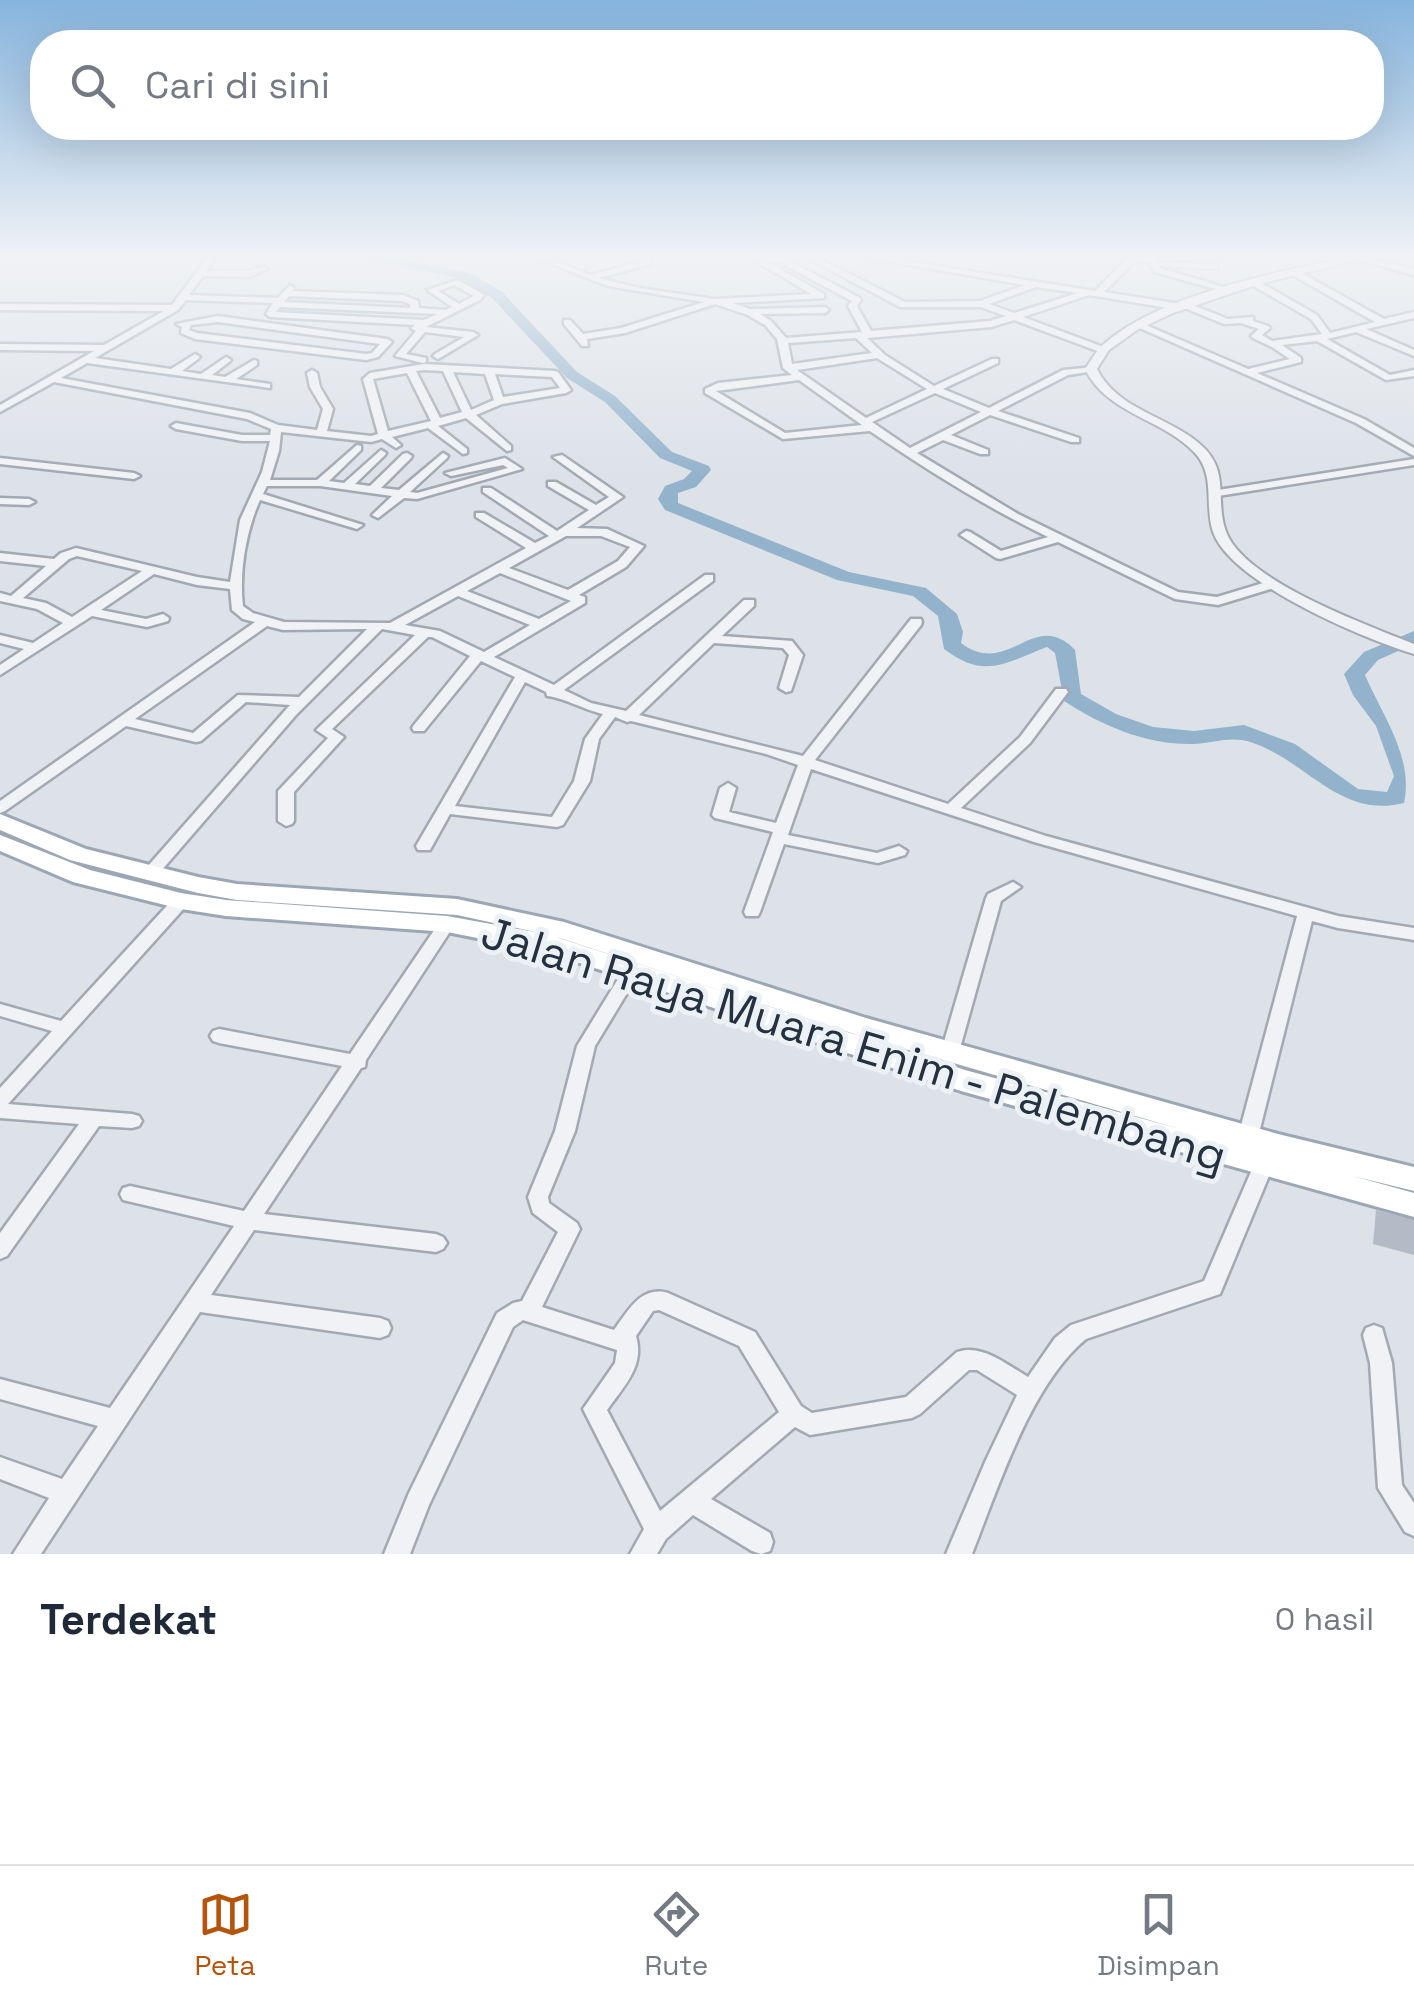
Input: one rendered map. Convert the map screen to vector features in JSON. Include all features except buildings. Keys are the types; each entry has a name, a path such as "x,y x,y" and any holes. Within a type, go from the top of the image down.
{"main road":[{"name":"Jalan Raya Muara Enim - Palembang","path":"0,820 78,855 148,875 236,892 456,907 629,948 1136,1117"},
{"name":"Jalan Raya Muara Enim - Palembang","path":"0,842 82,876 181,900 226,908 447,924 551,944 859,1049 1136,1117 1178,1129 1263,1166 1414,1204"},
{"name":"Jalan Raya Muara Enim - Palembang","path":"1178,1129 1248,1137 1414,1179"}],"street":[{"path":"0,409 140,331"},
{"path":"183,331 195,336 370,357 387,342 303,331"},
{"path":"419,331 400,356 425,360 472,335 441,331"},
{"path":"574,331 583,341 623,331"},
{"path":"774,331 783,341 788,368 800,377 910,452 1056,539 1188,600 1218,600 1273,584"},
{"path":"862,331 877,355 934,388 1075,440"},
{"path":"783,341 913,331"},
{"path":"1048,331 1103,350"},
{"path":"910,452 1066,372 1090,369 1103,350 1130,331"},
{"path":"1150,331 1360,422 1412,462"},
{"path":"1246,373 1298,360 1256,336 1262,331"},
{"path":"1321,331 1324,337 1389,378 1414,373"},
{"path":"1271,344 1348,331"},
{"path":"1363,331 1414,353"},
{"path":"438,356 454,333"},
{"path":"0,348 108,348"},
{"path":"298,366 316,351"},
{"path":"122,365 143,353"},
{"path":"788,368 877,355"},
{"path":"174,372 195,357"},
{"path":"87,360 266,386"},
{"path":"203,377 226,360"},
{"path":"800,377 722,385 709,391 782,436 871,424 934,388 995,361"},
{"path":"227,380 254,362"},
{"path":"410,368 434,424 462,456 433,492"},
{"path":"176,426 242,438 321,434 363,439 384,436 434,424 498,401 566,388 556,374 410,368 368,378 384,436 396,445"},
{"path":"447,369 468,414 507,448"},
{"path":"1090,369 1102,388 1200,450 1214,474 1223,542 1273,584 1414,649"},
{"path":"489,371 498,401"},
{"path":"312,372 315,388 328,409 321,434"},
{"path":"522,373 535,396"},
{"path":"53,379 250,416 276,434"},
{"path":"0,396 20,398"},
{"path":"276,434 266,483 247,516 234,586 237,607 264,622 302,627 386,625 426,632 482,655 552,693 619,716 806,762 1040,840 1306,914 1370,930 1414,934"},
{"path":"942,435 984,452"},
{"path":"320,483 357,448"},
{"path":"346,487 382,453"},
{"path":"372,491 407,456"},
{"path":"378,515 443,456"},
{"path":"148,875 302,701 386,625 560,534 617,494 558,456"},
{"path":"0,460 134,476"},
{"path":"266,483 320,483 399,495 433,492 518,469 505,461 451,473"},
{"path":"1218,493 1412,462"},
{"path":"552,484 596,510"},
{"path":"487,490 560,534 603,532 638,546 622,564 571,594"},
{"path":"259,496 358,526"},
{"path":"0,500 29,502"},
{"path":"480,515 534,548"},
{"path":"966,535 1000,555 1056,539"},
{"path":"7,598 76,552 234,586"},
{"path":"0,556 55,564"},
{"path":"419,728 482,655 580,602 571,594 500,568"},
{"path":"0,671 152,570"},
{"path":"552,693 709,578"},
{"path":"456,591 542,625"},
{"path":"7,598 70,622"},
{"path":"445,809 557,822 582,780 592,739 749,603"},
{"path":"87,612 148,624 163,618"},
{"path":"0,808 264,622"},
{"path":"752,912 806,762 916,622"},
{"path":"286,821 286,790 337,737 323,730 426,632"},
{"path":"0,639 34,648"},
{"path":"712,639 787,644 796,655 786,688"},
{"path":"424,846 521,678"},
{"path":"952,809 1024,740 1062,692"},
{"path":"122,721 196,738 243,698 302,701"},
{"path":"728,788 720,816 878,858 899,851"},
{"path":"950,1052 994,898 1012,887"},
{"path":"0,1100 181,900"},
{"path":"1248,1137 1306,914"},
{"path":"26,1554 447,924"},
{"path":"530,1310 570,1229 540,1207 538,1198 565,1130 586,1046 632,970"},
{"path":"0,1010 67,1029"},
{"path":"219,1036 358,1062"},
{"path":"0,1111 132,1121"},
{"path":"0,1250 94,1118"},
{"path":"959,1554 1032,1392 1062,1343 1070,1336 1212,1288 1263,1166"},
{"path":"130,1194 251,1221 436,1243"},
{"path":"397,1554 418,1500 512,1313 530,1310 612,1342 625,1337 652,1300 738,1333 754,1347 793,1414 810,1424 902,1410 920,1400 964,1358 972,1358 1032,1392"},
{"path":"194,1302 380,1328"},
{"path":"1374,1336 1381,1363 1390,1488 1414,1524"},
{"path":"625,1337 630,1348 628,1364 595,1409 658,1530"},
{"path":"0,1389 115,1420"},
{"path":"643,1554 658,1530 793,1414"},
{"path":"0,1468 66,1493"},
{"path":"691,1502 761,1542"}],"waterway":[{"path":"530,331 572,375 610,399 666,455 703,470 690,483 671,490 667,499 671,506 844,576 919,592 947,614 953,632 951,645 978,661 1001,659 1049,640 1065,650 1071,697 1129,727 1194,737 1236,730 1287,749 1350,794 1377,800 1396,798 1405,776 1386,725 1363,695 1354,674 1371,656 1414,637"}]}
